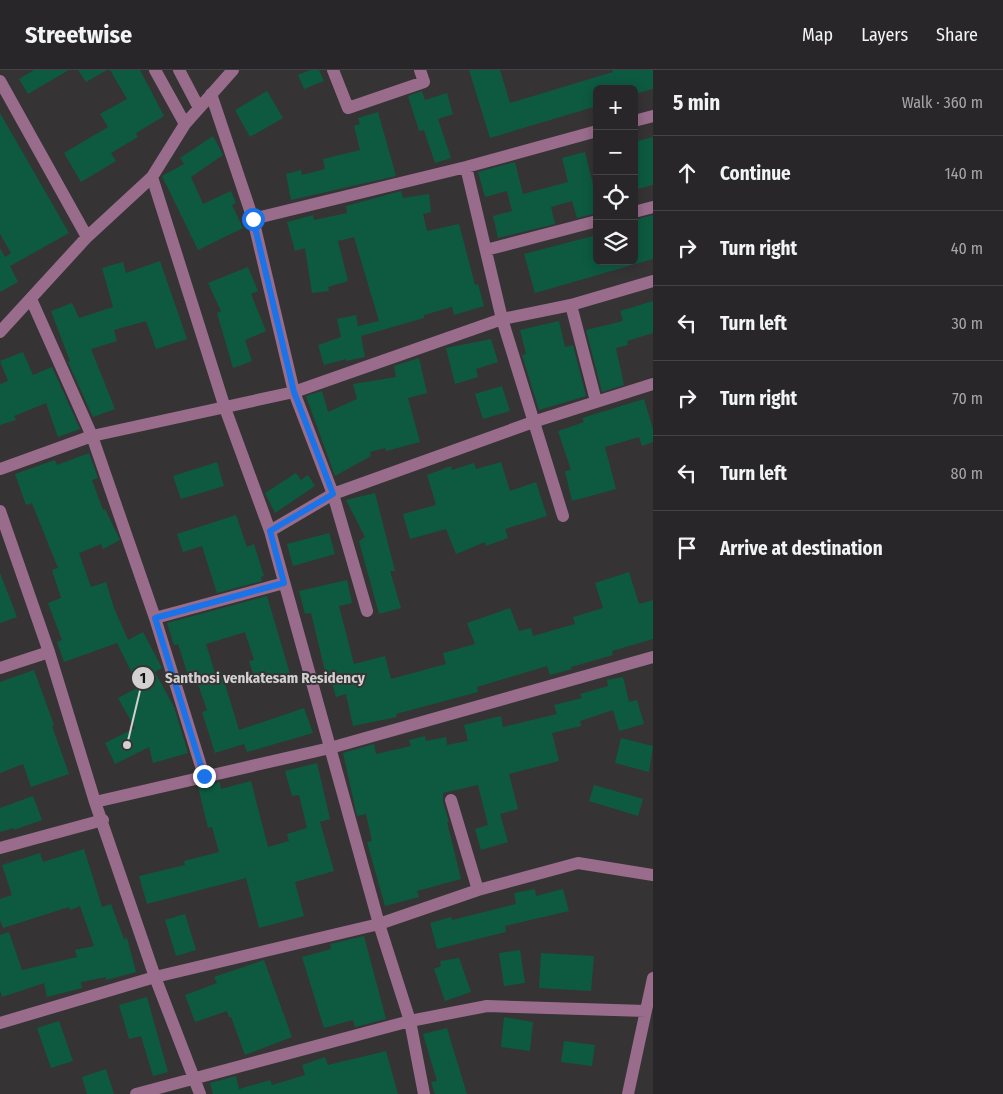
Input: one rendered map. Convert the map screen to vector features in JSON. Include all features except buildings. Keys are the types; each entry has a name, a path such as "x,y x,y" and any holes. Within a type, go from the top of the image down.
{"street":[{"path":"155,70 185,124"},
{"path":"179,70 199,108"},
{"path":"0,332 87,238 152,177 185,124 233,70"},
{"path":"333,70 348,108 424,82 420,70"},
{"path":"0,81 87,238"},
{"path":"211,94 253,219 294,392 333,494 367,611"},
{"path":"638,120 653,116"},
{"path":"253,219 466,167 593,132"},
{"path":"466,167 502,319 563,516"},
{"path":"152,177 225,408 270,531 379,924 410,1021 424,1094"},
{"path":"638,211 653,207"},
{"path":"486,250 593,222"},
{"path":"0,469 92,436 294,392 502,319 572,305 653,281"},
{"path":"31,299 92,436 155,618 204,776"},
{"path":"572,305 596,401"},
{"path":"270,531 333,494 533,422 653,384"},
{"path":"0,511 49,652 95,802 103,820 155,977 200,1094"},
{"path":"155,618 284,583"},
{"path":"0,668 49,652"},
{"path":"95,802 330,748 653,657"},
{"path":"451,800 478,890"},
{"path":"0,848 103,820"},
{"path":"0,1023 155,977 379,924 478,890 578,863 653,875"},
{"path":"628,1094 653,978"},
{"path":"136,1094 410,1021 488,1006 646,1011"}],"place":[{"name":"Santhosi venkatesam Residency","path":"127,745"}],"route":[{"path":"204,776 155,618 284,583 270,531 333,494 294,392 253,219"}]}
